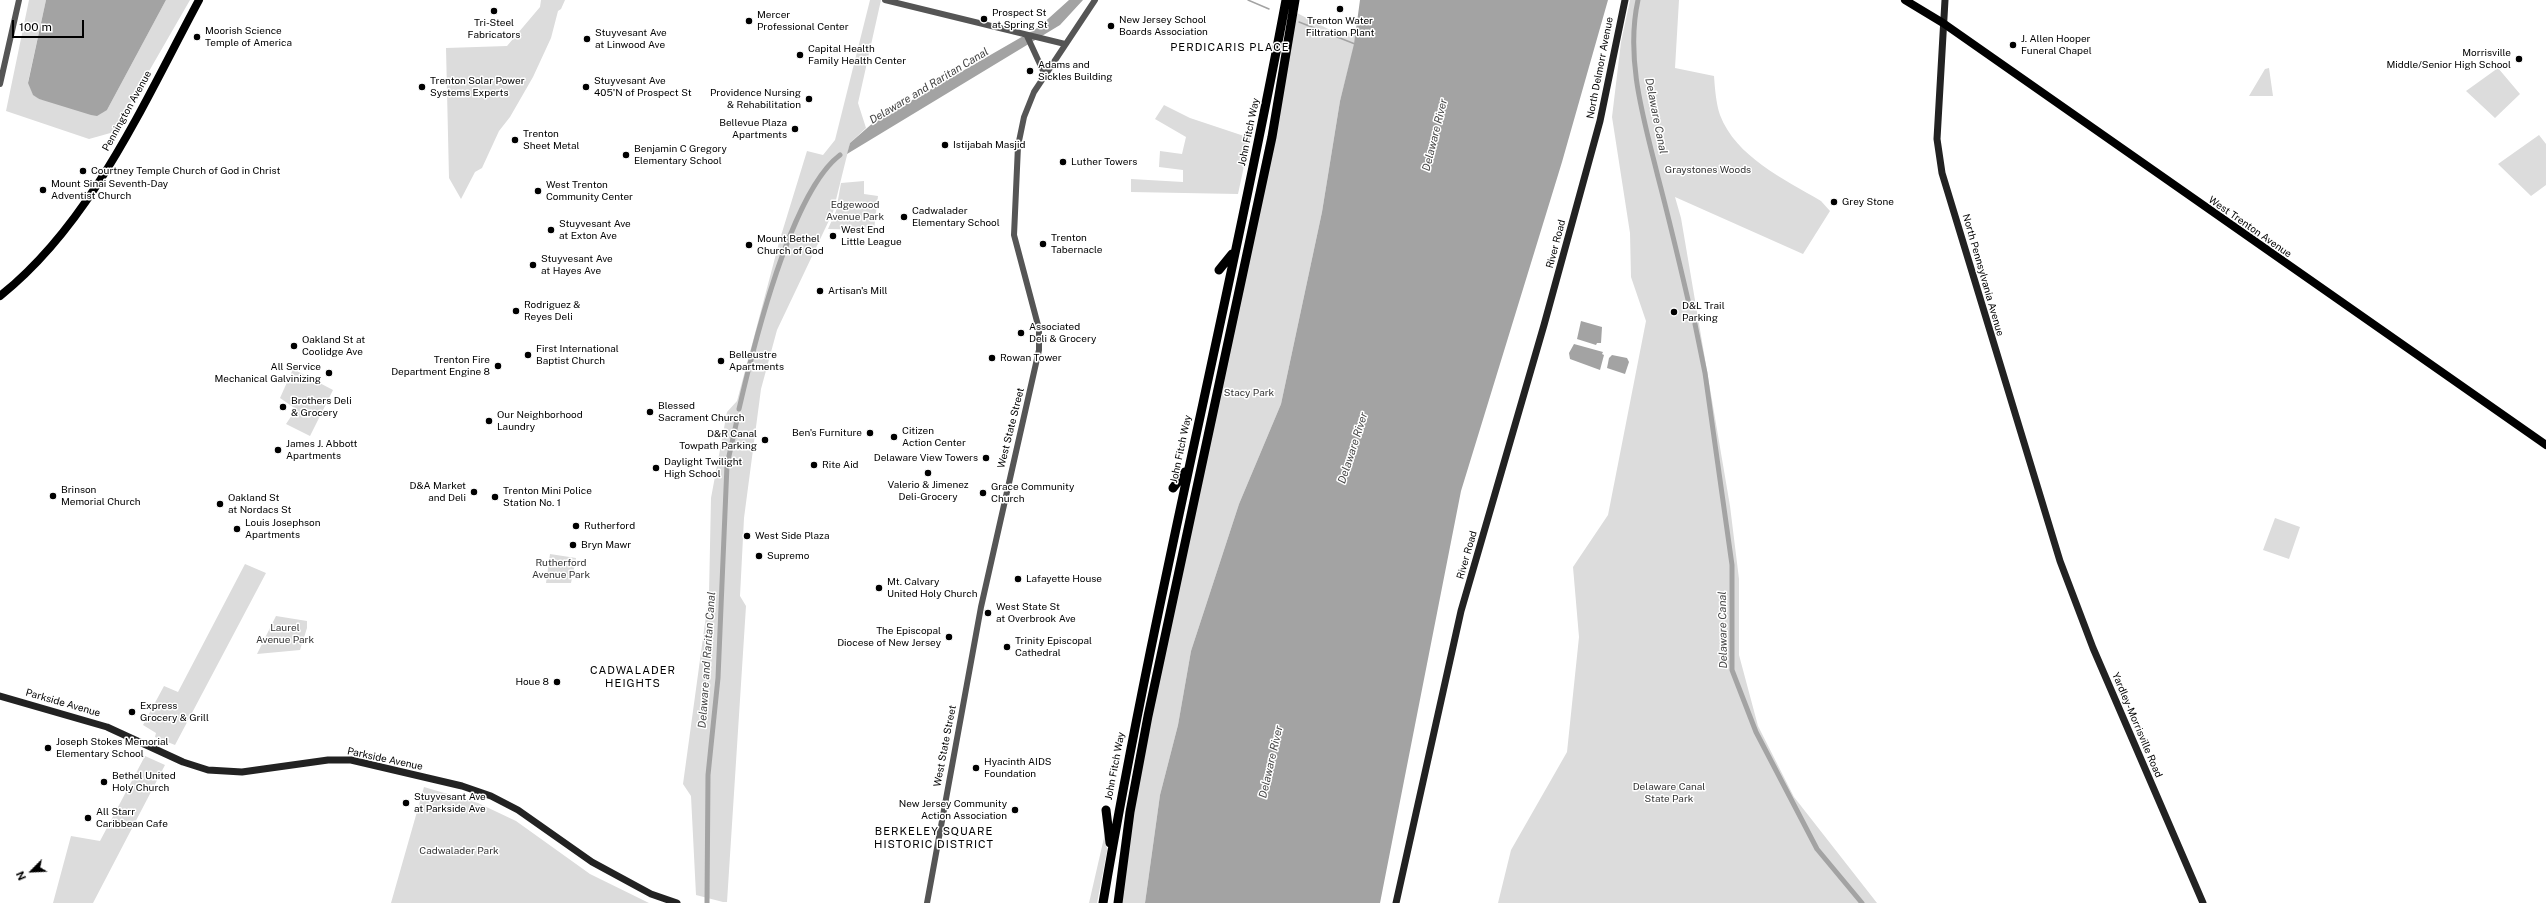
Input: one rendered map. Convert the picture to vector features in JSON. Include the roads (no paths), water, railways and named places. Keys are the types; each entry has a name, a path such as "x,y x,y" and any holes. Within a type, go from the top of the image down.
{"highway":[{"name":"John Fitch Way","path":"1103,903 1126,763 1260,136 1286,0"},
{"path":"1118,903 1132,804 1148,716 1272,137 1295,0"},
{"path":"1219,270 1235,249"},
{"path":"1173,488 1180,480 1189,464"},
{"path":"1106,810 1111,853"}],"main road":[{"name":"Pennington Avenue","path":"0,296 32,270 80,212 123,140 199,0"},
{"name":"North Delmorr Avenue","path":"1574,218 1606,98 1625,0"},
{"name":"West Trenton Avenue","path":"1906,0 1943,23 2546,445"},
{"name":"North Pennsylvania Avenue","path":"1945,0 1937,139 1941,171 2056,551"},
{"name":"River Road","path":"1396,903 1461,611 1574,218"},
{"name":"Yardley-Morrisville Road","path":"2056,551 2093,648 2202,903"},
{"name":"Parkside Avenue","path":"0,696 107,727 183,762 208,770 242,772 345,760 462,786 503,802 550,832 592,862 651,894 677,903"}],"street":[{"path":"0,84 19,0"},
{"path":"885,0 1065,44"},
{"name":"West State Street","path":"927,903 981,608 1039,350 1039,329 1019,260 1013,225 1022,125 1030,100 1095,0"},
{"path":"1026,35 1045,75"}],"water":[{"path":"46,0 166,0 107,110 97,116 39,99 33,95 28,83"},
{"path":"1069,0 1083,0 1060,25 847,154 850,143 874,122 1039,27"},
{"name":"Delaware River","path":"1360,0 1608,0 1562,162 1461,491 1380,903 1145,903 1160,795 1178,725 1191,651 1239,504 1281,404 1322,212 1340,101 1354,44"},
{"path":"1581,321 1602,327 1601,343 1597,343 1596,345 1577,339"},
{"path":"1574,344 1603,352 1602,354 1604,355 1600,370 1570,359 1569,353"},
{"path":"1612,355 1627,358 1629,362 1625,374 1607,368 1609,358"}],"waterway":[{"path":"1248,0 1269,9"},
{"name":"Delaware Canal","path":"1638,0 1634,45 1638,89 1647,134 1689,304"},
{"path":"1299,22 1355,44"},
{"name":"Delaware and Raritan Canal","path":"739,409 764,312 776,273 790,236 806,202 822,174 840,155"},
{"name":"Delaware Canal","path":"1695,324 1705,373 1732,565 1732,670 1756,732 1817,849 1862,903"},
{"name":"Delaware and Raritan Canal","path":"707,903 708,775 718,678 727,465 737,420"}],"place":[{"name":"Trenton Water Filtration Plant","path":"1340,9"},
{"name":"Tri-Steel Fabricators","path":"494,11"},
{"name":"Prospect St at Spring St","path":"984,19"},
{"name":"Mercer Professional Center","path":"749,21"},
{"name":"New Jersey School Boards Association","path":"1111,26"},
{"name":"Moorish Science Temple of America","path":"197,37"},
{"name":"Stuyvesant Ave at Linwood Ave","path":"587,39"},
{"name":"J. Allen Hooper Funeral Chapel","path":"2013,45"},
{"name":"Capital Health Family Health Center","path":"800,55"},
{"name":"Morrisville Middle/Senior High School","path":"2519,59"},
{"name":"Adams and Sickles Building","path":"1030,71"},
{"name":"Trenton Solar Power Systems Experts","path":"422,87"},
{"name":"Stuyvesant Ave 405'N of Prospect St","path":"586,87"},
{"name":"Providence Nursing & Rehabilitation","path":"809,99"},
{"name":"Bellevue Plaza Apartments","path":"795,129"},
{"name":"Trenton Sheet Metal","path":"515,140"},
{"name":"Istijabah Masjid","path":"945,145"},
{"name":"Benjamin C Gregory Elementary School","path":"626,155"},
{"name":"Luther Towers","path":"1063,162"},
{"name":"Courtney Temple Church of God in Christ","path":"83,171"},
{"name":"Mount Sinai Seventh-Day Adventist Church","path":"43,190"},
{"name":"West Trenton Community Center","path":"538,191"},
{"name":"Grey Stone","path":"1834,202"},
{"name":"Cadwalader Elementary School","path":"904,217"},
{"name":"Stuyvesant Ave at Exton Ave","path":"551,230"},
{"name":"West End Little League","path":"833,236"},
{"name":"Trenton Tabernacle","path":"1043,244"},
{"name":"Mount Bethel Church of God","path":"749,245"},
{"name":"Stuyvesant Ave at Hayes Ave","path":"533,265"},
{"name":"Artisan's Mill","path":"820,291"},
{"name":"Rodriguez & Reyes Deli","path":"516,311"},
{"name":"D&L Trail Parking","path":"1674,312"},
{"name":"Associated Deli & Grocery","path":"1021,333"},
{"name":"Oakland St at Coolidge Ave","path":"294,346"},
{"name":"First International Baptist Church","path":"528,355"},
{"name":"Rowan Tower","path":"992,358"},
{"name":"Belleustre Apartments","path":"721,361"},
{"name":"Trenton Fire Department Engine 8","path":"498,366"},
{"name":"All Service Mechanical Galvinizing","path":"329,373"},
{"name":"Brothers Deli & Grocery","path":"283,407"},
{"name":"Blessed Sacrament Church","path":"650,412"},
{"name":"Our Neighborhood Laundry","path":"489,421"},
{"name":"Ben's Furniture","path":"870,433"},
{"name":"Citizen Action Center","path":"894,437"},
{"name":"D&R Canal Towpath Parking","path":"765,440"},
{"name":"James J. Abbott Apartments","path":"278,450"},
{"name":"Delaware View Towers","path":"986,458"},
{"name":"Rite Aid","path":"814,465"},
{"name":"Daylight Twilight High School","path":"656,468"},
{"name":"Valerio & Jimenez Deli-Grocery","path":"928,473"},
{"name":"D&A Market and Deli","path":"474,492"},
{"name":"Grace Community Church","path":"983,493"},
{"name":"Brinson Memorial Church","path":"53,496"},
{"name":"Trenton Mini Police Station No. 1","path":"495,497"},
{"name":"Oakland St at Nordacs St","path":"220,504"},
{"name":"Rutherford","path":"576,526"},
{"name":"Louis Josephson Apartments","path":"237,529"},
{"name":"West Side Plaza","path":"747,536"},
{"name":"Bryn Mawr","path":"573,545"},
{"name":"Supremo","path":"759,556"},
{"name":"Lafayette House","path":"1018,579"},
{"name":"Mt. Calvary United Holy Church","path":"879,588"},
{"name":"West State St at Overbrook Ave","path":"988,613"},
{"name":"The Episcopal Diocese of New Jersey","path":"949,637"},
{"name":"Trinity Episcopal Cathedral","path":"1007,647"},
{"name":"Houe 8","path":"557,682"},
{"name":"Express Grocery & Grill","path":"132,712"},
{"name":"Joseph Stokes Memorial Elementary School","path":"48,748"},
{"name":"Hyacinth AIDS Foundation","path":"976,768"},
{"name":"Bethel United Holy Church","path":"104,782"},
{"name":"Stuyvesant Ave at Parkside Ave","path":"406,803"},
{"name":"New Jersey Community Action Association","path":"1015,810"},
{"name":"All Starr Caribbean Cafe","path":"88,818"}],"district":[{"name":"PERDICARIS PLACE","path":"1230,48"},
{"name":"CADWALADER HEIGHTS","path":"633,677"},
{"name":"BERKELEY SQUARE HISTORIC DISTRICT","path":"934,838"}],"park label":[{"name":"Graystones Woods","path":"1708,170"},
{"name":"Edgewood Avenue Park","path":"855,210"},
{"name":"Stacy Park","path":"1249,393"},
{"name":"Rutherford Avenue Park","path":"561,568"},
{"name":"Laurel Avenue Park","path":"285,634"},
{"name":"Delaware Canal State Park","path":"1669,792"},
{"name":"Cadwalader Park","path":"459,851"}]}
